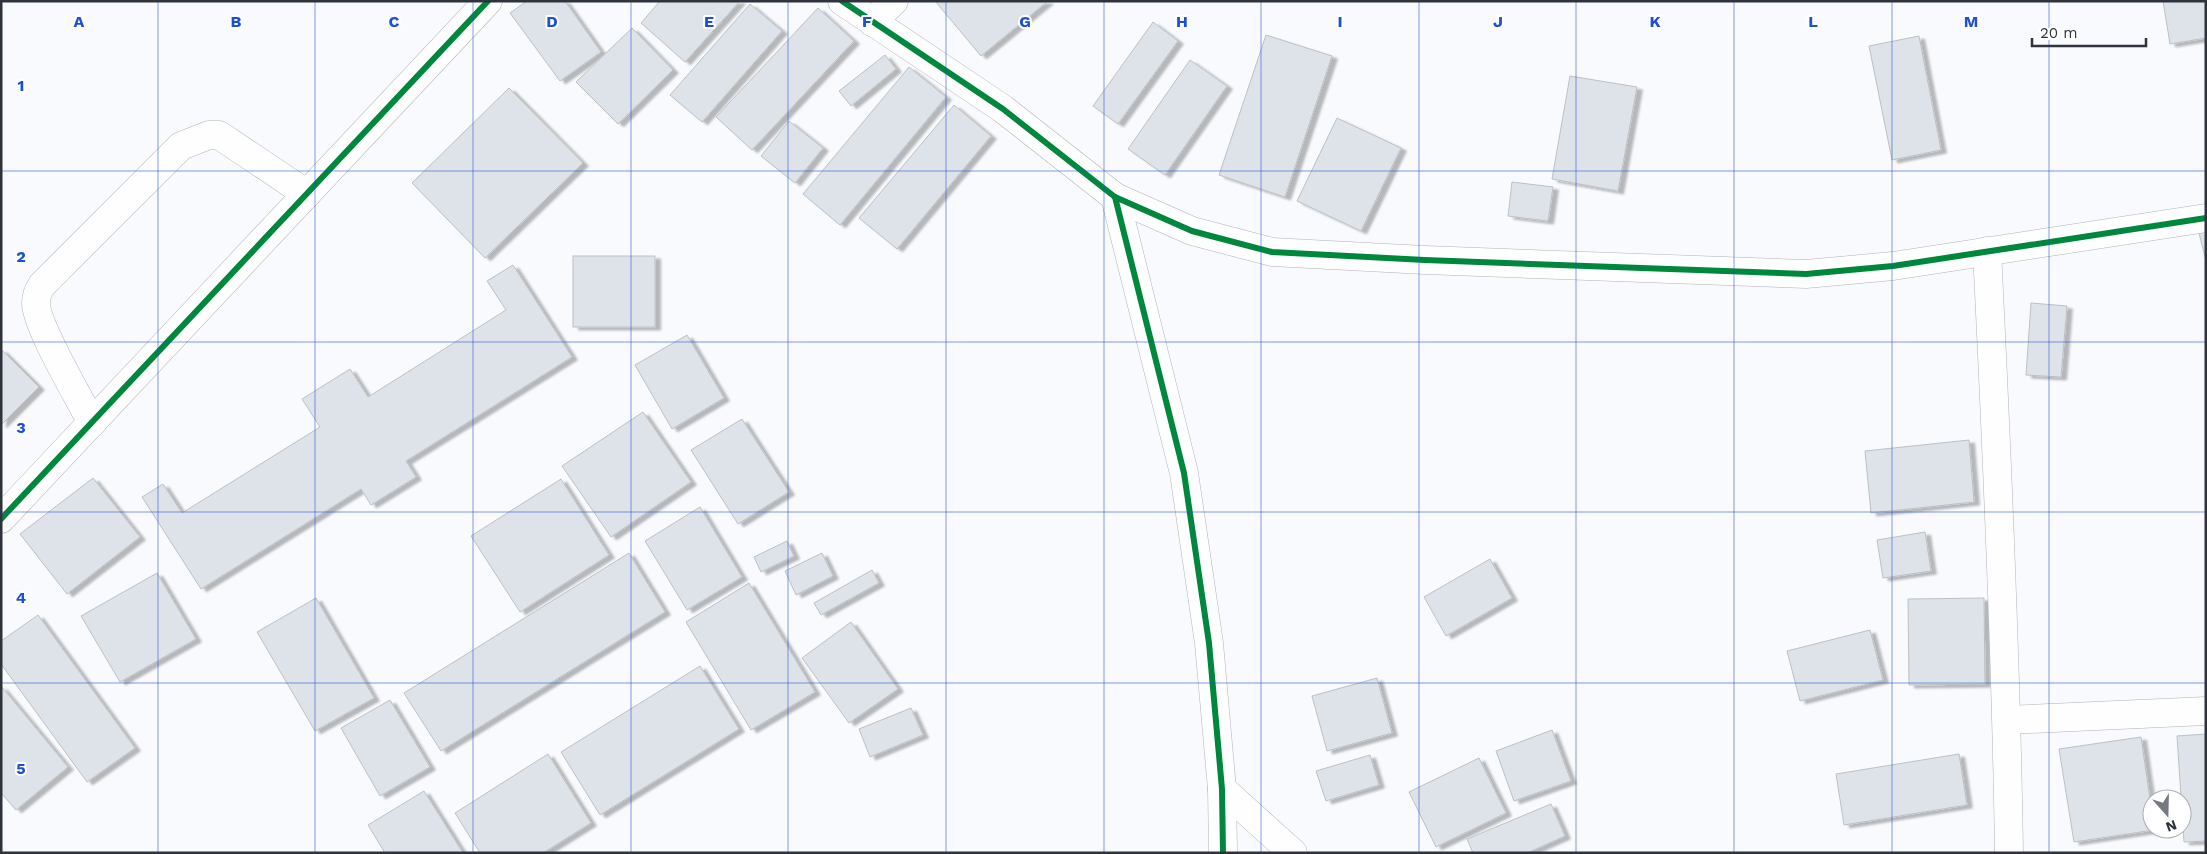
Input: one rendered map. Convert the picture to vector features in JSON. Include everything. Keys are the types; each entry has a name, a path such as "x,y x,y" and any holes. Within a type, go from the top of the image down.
{"street":[{"path":"1,519 488,1"},
{"path":"842,1 1003,109 1115,197 1192,231 1281,253 1806,274 1893,266 2206,218"},
{"path":"872,22 894,1"},
{"path":"92,423 41,322 36,305 36,295 42,285 181,146 209,135 219,135 307,194"},
{"path":"1115,197 1184,473 1209,643 1222,789 1223,853"},
{"path":"1987,251 2007,720 2009,853"},
{"path":"2007,720 2206,711"},
{"path":"1222,789 1293,853"}],"building":[{"path":"527,1 565,1 601,52 560,81 510,13"},
{"path":"660,1 740,1 685,62 641,23"},
{"path":"935,1 1048,1 981,56"},
{"path":"2163,1 2206,1 2206,38 2170,44"},
{"path":"750,4 782,31 702,122 670,95"},
{"path":"818,8 854,41 752,150 716,117"},
{"path":"1153,22 1178,41 1118,124 1093,106"},
{"path":"632,28 673,70 618,124 576,82"},
{"path":"1266,35 1332,56 1285,197 1219,175"},
{"path":"1919,36 1941,150 1892,160 1869,46"},
{"path":"885,55 896,69 851,106 839,91"},
{"path":"1190,60 1227,86 1165,175 1128,149"},
{"path":"909,67 946,97 840,225 803,194"},
{"path":"1570,76 1637,87 1618,191 1552,179"},
{"path":"509,88 583,163 485,258 412,183"},
{"path":"954,105 991,136 897,249 859,218"},
{"path":"1337,118 1401,148 1361,231 1297,201"},
{"path":"789,121 823,148 795,183 761,156"},
{"path":"1512,182 1553,187 1548,221 1508,216"},
{"path":"2206,232 2206,261 2199,233"},
{"path":"573,256 655,256 655,327 573,327"},
{"path":"513,265 572,357 406,461 416,477 371,505 361,489 201,589 142,497 163,484 182,513 320,427 302,399 350,369 368,397 506,310 487,281"},
{"path":"2031,303 2067,306 2061,377 2026,375"},
{"path":"687,335 724,398 672,429 635,365"},
{"path":"1,349 39,387 1,425"},
{"path":"643,412 691,482 611,537 562,466"},
{"path":"742,419 789,492 738,524 691,450"},
{"path":"1969,440 1974,502 1871,513 1865,451"},
{"path":"93,478 140,537 67,594 20,534"},
{"path":"561,479 609,555 520,612 471,536"},
{"path":"700,507 742,577 687,610 645,541"},
{"path":"1925,532 1931,571 1883,578 1877,540"},
{"path":"787,541 794,556 761,572 754,557"},
{"path":"629,553 665,612 441,751 404,693"},
{"path":"822,553 833,576 796,595 785,571"},
{"path":"1490,559 1512,598 1446,636 1424,597"},
{"path":"872,570 879,583 821,615 814,603"},
{"path":"157,573 196,639 120,682 81,616"},
{"path":"749,583 815,692 751,730 686,622"},
{"path":"316,598 374,698 315,731 257,632"},
{"path":"1984,598 1985,684 1909,685 1908,599"},
{"path":"38,615 135,748 87,782 1,664 1,641"},
{"path":"851,622 898,689 849,723 802,658"},
{"path":"1870,630 1883,680 1800,701 1787,651"},
{"path":"700,666 739,729 600,815 561,752"},
{"path":"1377,678 1392,733 1327,751 1312,696"},
{"path":"1,686 68,767 16,810 1,793"},
{"path":"390,700 430,767 380,796 341,728"},
{"path":"911,708 923,735 870,757 859,729"},
{"path":"1552,730 1571,781 1514,801 1496,751"},
{"path":"2206,734 2206,841 2184,842 2184,839 2192,839 2192,789 2180,789 2177,736"},
{"path":"2141,737 2149,789 2142,789 2142,832 2074,842 2059,749"},
{"path":"548,754 591,823 543,853 480,853 455,813"},
{"path":"1959,754 1967,805 1844,825 1836,774"},
{"path":"1370,755 1379,785 1326,801 1316,771"},
{"path":"1479,758 1506,813 1436,847 1409,792"},
{"path":"424,791 463,853 385,853 368,825"},
{"path":"1551,804 1565,836 1527,853 1473,853 1467,839"}],"cycle path":[{"path":"1,519 488,1"},
{"path":"842,1 1003,109 1115,197 1192,231 1272,252 1425,260 1806,274 1893,266 2206,218"},
{"path":"1115,197 1184,473 1209,643 1222,789 1223,853"}]}
